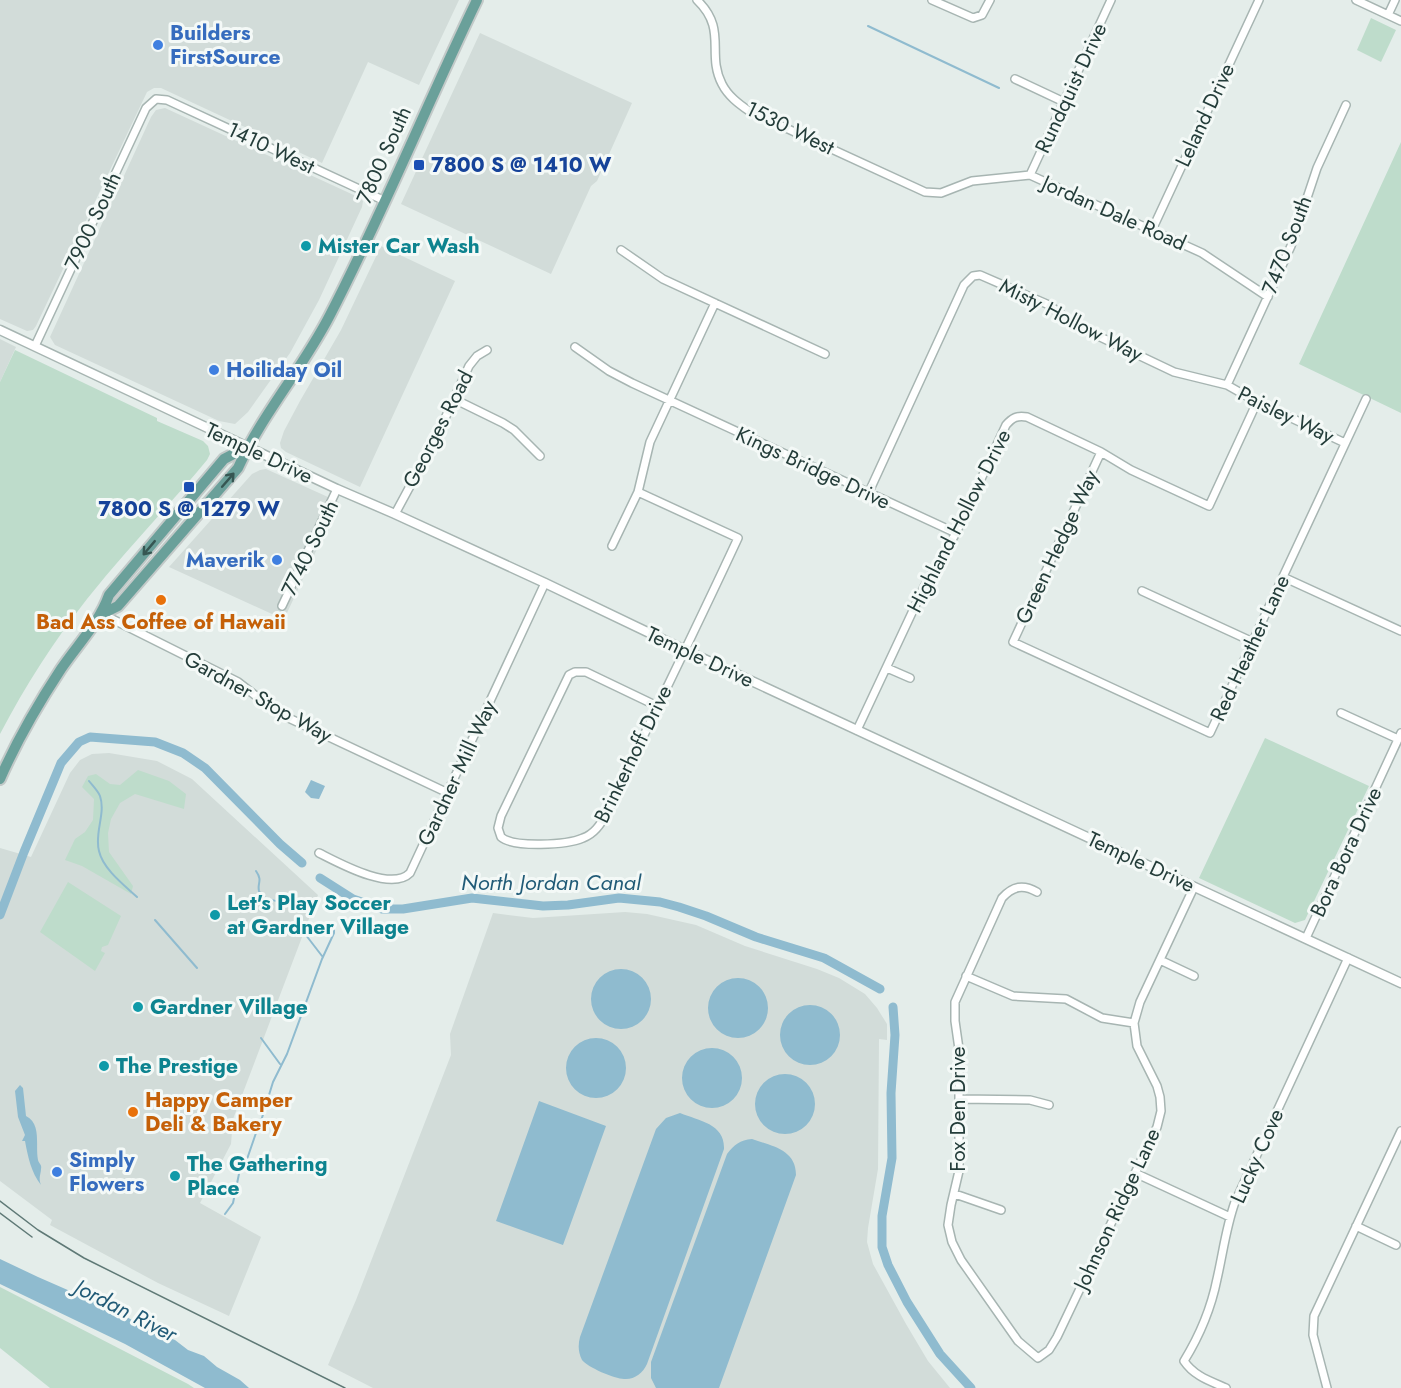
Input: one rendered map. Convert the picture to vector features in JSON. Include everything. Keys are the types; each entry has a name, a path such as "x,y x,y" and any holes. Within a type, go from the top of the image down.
{"main road":[{"name":"7800 South","path":"102,615 118,606 238,468 248,446 314,345 385,201 477,0"},
{"name":"7800 South","path":"0,779 44,695 69,657 102,615 109,595 224,459 248,446"}],"street":[{"name":"1530 West","path":"697,0 713,21 717,72 723,86 735,101 749,111 915,188 934,193 949,191"},
{"path":"932,0 969,17 977,17 985,10 990,0"},
{"name":"Rundquist Drive","path":"1030,175 1111,0"},
{"name":"Leland Drive","path":"1152,230 1259,0"},
{"path":"1356,0 1401,21"},
{"path":"1388,15 1395,0"},
{"path":"1015,79 1064,102"},
{"name":"1410 West","path":"156,99 167,100 385,201"},
{"name":"7900 South","path":"35,346 146,108 156,99"},
{"name":"7470 South","path":"1227,385 1297,232 1317,168 1346,105"},
{"name":"Jordan Dale Road","path":"949,191 972,181 1021,174 1030,175 1217,261 1268,297"},
{"path":"621,250 663,279 825,354"},
{"name":"Misty Hollow Way","path":"868,494 964,285 973,276 980,275 988,278 1049,305 1075,325 1174,372 1227,385"},
{"path":"612,546 638,492 650,442 715,303"},
{"name":"Temple Drive","path":"0,330 1401,983"},
{"name":"Kings Bridge Drive","path":"575,347 609,371 670,401 956,533"},
{"name":"Georges Road","path":"395,514 436,438 473,360 487,350"},
{"name":"Paisley Way","path":"1227,385 1257,402 1345,443"},
{"path":"454,399 514,430 540,456"},
{"name":"Red Heather Lane","path":"1013,642 1210,733 1366,399"},
{"name":"Highland Hollow Drive","path":"857,730 927,581 956,533 1006,425 1016,417 1027,417 1101,452 1131,470 1209,506 1257,402"},
{"name":"Green Hedge Way","path":"1013,642 1101,452"},
{"name":"7740 South","path":"282,606 338,489"},
{"name":"Brinkerhoff Drive","path":"638,492 738,538 606,815 598,827 577,841 564,843 508,842 502,839 498,828 501,816 569,675 575,672 586,672 657,706"},
{"path":"1283,577 1401,631"},
{"name":"Gardner Mill Way","path":"319,853 361,873 394,880 402,879 413,869 545,583"},
{"path":"1142,591 1252,642"},
{"name":"Gardner Stop Way","path":"102,615 238,682 278,713 448,793"},
{"path":"887,668 910,678"},
{"path":"1341,713 1400,736"},
{"name":"Bora Bora Drive","path":"1306,938 1400,736"},
{"name":"Fox Den Drive","path":"1037,892 1029,888 1018,887 1009,890 1002,898 959,991 954,1012 959,1049 959,1171 948,1215 948,1225 956,1250 1018,1341 1038,1358"},
{"path":"966,976 1013,996 1066,999 1102,1018 1134,1023 1140,1002 1194,887"},
{"name":"Lucky Cove","path":"1226,1388 1199,1376 1190,1370 1185,1361 1212,1299 1230,1217 1244,1181 1348,958"},
{"path":"1160,960 1194,976"},
{"name":"Johnson Ridge Lane","path":"1038,1358 1049,1350 1058,1337 1157,1127 1161,1111 1157,1086 1137,1046 1134,1023"},
{"path":"959,1099 1030,1100 1049,1105"},
{"path":"1327,1388 1312,1325 1318,1305 1401,1131"},
{"path":"1135,1173 1230,1217"},
{"path":"955,1194 1000,1210"},
{"path":"1356,1226 1396,1245"}],"shaded area":[{"path":"0,0 459,0 419,85 368,62 322,163 161,88 154,88 147,92 36,326 33,330 27,331 0,319"},
{"path":"480,33 632,103 551,274 401,204"},
{"path":"165,108 363,201 319,300 290,353 248,412 235,424 219,421 55,345 50,337 151,117 156,110"},
{"path":"381,246 455,281 360,487 286,452 281,448 280,443 300,401 341,330"},
{"path":"0,339 16,347 0,382"},
{"path":"266,469 339,502 286,615 272,614 169,567 252,474"},
{"name":"Gardner Village","path":"109,753 157,761 192,779 318,895 233,1119 231,1144 200,1203 261,1237 229,1316 158,1283 50,1225 52,1220 0,1181 0,848 31,857 70,773 80,760 92,754"},
{"path":"625,912 647,914 696,925 745,946 817,969 839,978 865,994 877,1008 887,1024 887,1040 879,1039 878,1169 867,1242 873,1264 906,1324 928,1361 950,1388 373,1388 328,1365 356,1300 451,1055 450,1034 493,913 533,918"}],"green space":[{"path":"1371,18 1396,30 1381,62 1357,50"},
{"path":"1401,142 1401,413 1299,364"},
{"path":"15,350 157,418 157,421 203,441 208,446 210,454 75,615 30,681 0,734 0,382"},
{"path":"1265,738 1369,786 1305,920 1295,923 1199,878"},
{"path":"138,770 169,781 186,794 184,809 135,794 120,803 111,819 108,833 109,852 133,886 131,894 82,866 65,860 75,839 85,832 93,820 94,799 82,787 88,776 96,774 110,784 120,785"},
{"path":"68,882 121,916 108,945 102,947 101,951 105,953 95,971 40,932"},
{"path":"0,1287 194,1388 50,1388 0,1348"}],"water":[{"path":"311,780 325,786 319,799 311,798 305,792"},
{"path":"621,969 642,978 651,999 642,1020 621,1029 600,1020 591,999 600,978"},
{"path":"738,978 759,987 768,1008 759,1029 738,1038 717,1029 708,1008 717,987"},
{"path":"810,1005 831,1014 840,1035 831,1056 810,1065 789,1056 780,1035 789,1014"},
{"path":"596,1038 617,1047 626,1068 617,1089 596,1098 575,1089 566,1068 575,1047"},
{"path":"712,1048 733,1057 742,1078 733,1099 712,1108 691,1099 682,1078 691,1057"},
{"path":"785,1074 806,1083 815,1104 806,1125 785,1134 764,1125 755,1104 764,1083"},
{"path":"20,1085 23,1088 26,1116 36,1129 41,1185 32,1170 25,1141 22,1141 25,1135 18,1117 15,1091"},
{"path":"539,1101 606,1126 563,1245 496,1221"},
{"path":"680,1113 703,1121 716,1129 723,1141 724,1149 647,1364 641,1373 628,1379 608,1375 582,1360 579,1348 580,1337 656,1129 666,1118"},
{"path":"752,1139 787,1154 795,1166 796,1175 719,1388 656,1388 651,1378 651,1362 727,1154 744,1140"},
{"path":"0,1259 118,1312 153,1332 175,1340 188,1350 204,1356 249,1388 205,1388 125,1344 0,1284"}],"waterway":[{"path":"868,26 999,88"},
{"name":"North Jordan Canal","path":"0,915 61,763 79,742 90,737 155,742 183,753 205,768 280,844 302,863"},
{"path":"89,781 99,794 101,803 98,837 101,858 115,876 137,897"},
{"path":"256,871 259,877 259,891 263,897 285,905"},
{"name":"North Jordan Canal","path":"320,878 353,899 382,909 403,909 472,898 543,906 619,898 660,902 706,916 756,937 824,958 880,989"},
{"path":"155,920 197,968"},
{"path":"261,1121 273,1082 287,1054 334,933 334,924"},
{"path":"302,930 322,956"},
{"name":"North Jordan Canal","path":"893,1007 895,1035 891,1093 892,1158 882,1216 882,1247 888,1265 907,1302 940,1354 971,1388"},
{"path":"261,1038 280,1064"},
{"path":"225,1214 233,1203 240,1169 246,1162 256,1133"}],"tram line":[{"path":"0,1201 38,1230 84,1258 345,1388"},
{"path":"0,1213 32,1237"}],"place":[{"name":"Builders FirstSource","path":"158,45"},
{"name":"7800 S @ 1410 W","path":"419,165"},
{"name":"Mister Car Wash","path":"306,246"},
{"name":"Hoiliday Oil","path":"214,370"},
{"name":"7800 S @ 1279 W","path":"189,487"},
{"name":"Maverik","path":"277,560"},
{"name":"Bad Ass Coffee of Hawaii","path":"161,600"},
{"name":"Let's Play Soccer at Gardner Village","path":"215,915"},
{"name":"Gardner Village","path":"138,1007"},
{"name":"The Prestige","path":"104,1066"},
{"name":"Happy Camper Deli & Bakery","path":"133,1112"},
{"name":"Simply Flowers","path":"57,1172"},
{"name":"The Gathering Place","path":"175,1176"}],"water label":[{"name":"Jordan River","path":"126,1310"}]}
